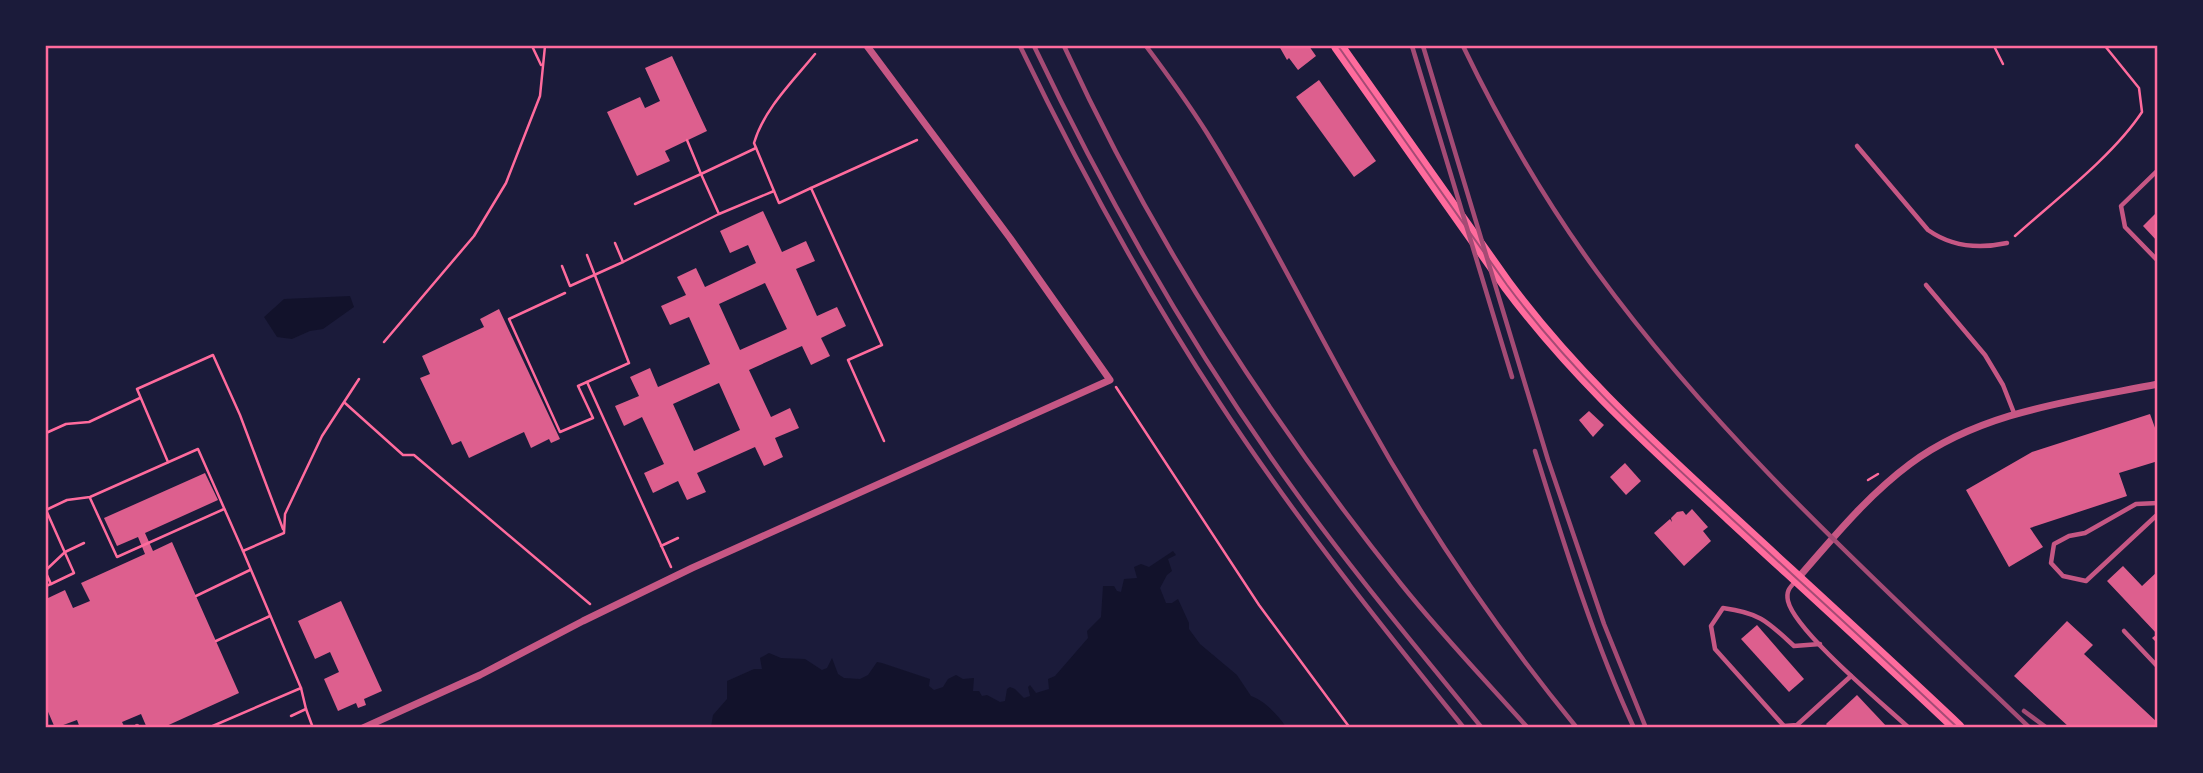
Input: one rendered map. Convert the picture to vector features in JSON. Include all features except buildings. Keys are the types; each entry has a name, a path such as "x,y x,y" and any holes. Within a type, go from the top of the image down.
{"main road":[{"path":"1338,46 1507,285 1575,370 1630,425 1958,727"}],"street":[{"path":"363,727 480,675 675,577 1110,380 1010,238 867,46"},
{"path":"1798,579 1874,494 1912,462 1962,434 2014,413 2158,384"}],"lane":[{"path":"1857,146 1928,230 1939,238 1961,246 2007,243"},
{"path":"2158,170 2121,206 2125,227 2158,261"},
{"path":"1926,285 1985,355 2003,385 2014,413"},
{"path":"2158,503 2136,504 2085,533 2069,536 2054,544 2051,563 2063,576 2086,581 2158,514"},
{"path":"1798,579 1788,590 1789,604 1796,618 1851,676 1909,727"},
{"path":"1820,644 1794,646 1768,622 1748,611 1723,608 1711,626 1715,649 1783,727 1798,726 1851,676"},
{"path":"2124,631 2158,667"}],"path":[{"path":"532,46 542,67"},
{"path":"384,342 474,236 506,183 540,96 545,46"},
{"path":"1994,46 2003,64"},
{"path":"2007,243 2085,173 2133,126 2143,112 2139,88 2105,46"},
{"path":"815,54 765,120 754,143 779,203 916,140"},
{"path":"687,140 719,214"},
{"path":"635,204 756,148"},
{"path":"811,188 882,345 848,360 884,442"},
{"path":"562,266 570,286 719,214 774,191"},
{"path":"615,243 623,262"},
{"path":"565,293 509,319 560,432 593,418 578,386 629,363 587,255"},
{"path":"168,462 137,389 213,355 240,415 284,533"},
{"path":"284,533 285,514 322,436 359,379"},
{"path":"1110,380 1129,404 1259,605 1350,727"},
{"path":"587,382 675,577"},
{"path":"46,433 66,424 89,422 141,398"},
{"path":"344,402 403,455 414,455 446,484 468,499 592,606"},
{"path":"46,586 74,573 46,510 67,500 90,497 198,449 301,688 313,727"},
{"path":"90,497 117,557 224,509"},
{"path":"46,524 51,522"},
{"path":"243,551 284,533"},
{"path":"661,546 678,538"},
{"path":"51,583 46,571 65,552 84,543"},
{"path":"196,596 251,570"},
{"path":"216,641 271,616"},
{"path":"208,727 301,688"},
{"path":"291,716 306,709"}],"shaded area":[{"path":"350,296 354,307 323,329 292,339 277,337 264,317 284,299"},
{"path":"1173,551 1176,555 1168,559 1172,571 1160,588 1166,603 1178,599 1189,629 1200,644 1237,675 1251,696 1271,709 1286,727 711,727 713,715 727,699 727,681 754,669 762,669 760,658 769,653 781,658 805,659 822,670 827,668 832,658 838,674 844,678 860,679 868,675 877,662 882,663 930,679 929,686 934,690 943,687 948,679 956,675 963,679 974,678 973,691 979,691 982,696 987,695 1000,702 1005,701 1007,689 1010,687 1024,698 1030,696 1030,685 1036,693 1049,689 1048,679 1055,676 1088,638 1087,631 1101,617 1103,586 1114,586 1121,592 1124,579 1137,578 1134,567 1141,564 1149,567"}],"tram line":[{"path":"1338,46 1507,285 1559,349 1642,435 1958,728"}],"railway":[{"path":"1020,46 1114,227 1219,402 1276,486 1337,568 1464,728"},
{"path":"1034,46 1122,218 1221,383 1316,521 1482,728"},
{"path":"1064,46 1135,188 1174,257 1260,392 1305,457 1401,584 1528,728"},
{"path":"1146,46 1228,167 1410,494 1489,613 1577,728"},
{"path":"1412,46 1512,377"},
{"path":"1423,46 1548,460 1604,624 1646,728"},
{"path":"1463,46 1508,134 1542,190 1597,272 1645,334 1696,395 1803,509 2030,728"},
{"path":"1535,451 1592,626 1634,728"},
{"path":"2024,711 2047,728"}]}
